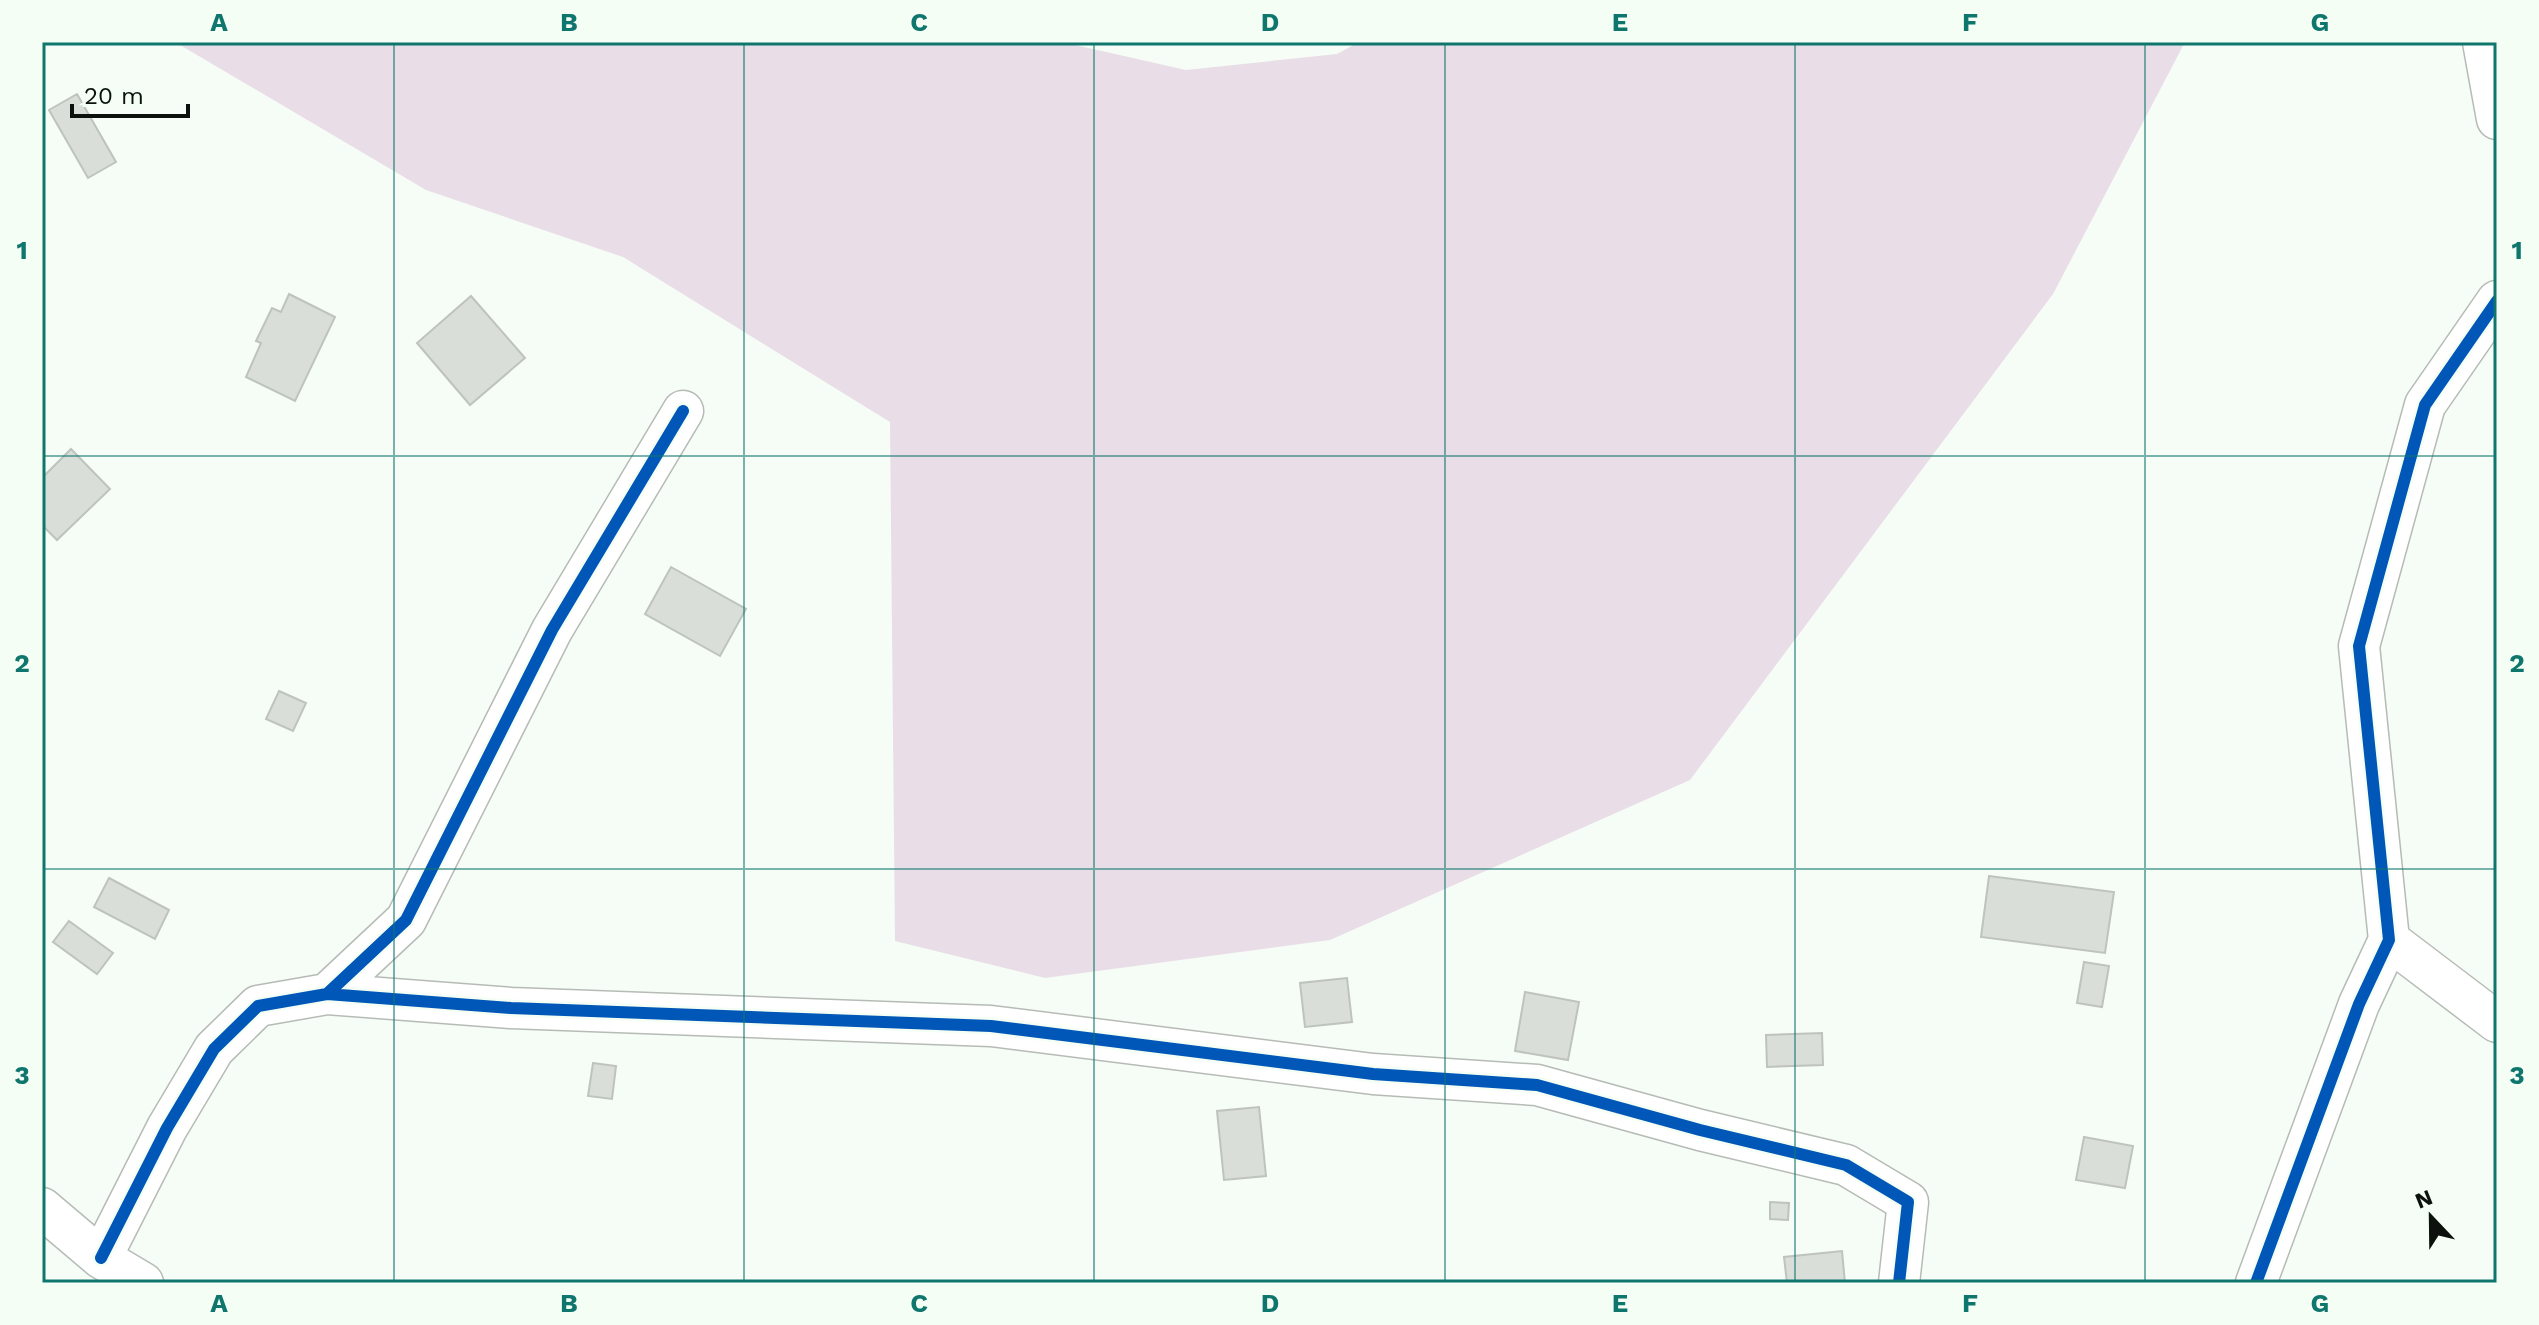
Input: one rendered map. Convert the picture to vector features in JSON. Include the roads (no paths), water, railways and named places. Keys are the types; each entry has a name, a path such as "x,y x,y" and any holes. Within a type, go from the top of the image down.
{"street":[{"path":"2483,42 2497,119"},
{"path":"2256,1283 2359,1004 2389,940 2359,646 2425,405 2497,301"},
{"path":"327,994 406,920 552,630 683,411"},
{"path":"2389,940 2497,1022"},
{"path":"101,1258 167,1128 214,1049 258,1006 327,994 511,1008 991,1026 1373,1074 1537,1085 1700,1130 1846,1165 1908,1202 1899,1283"},
{"path":"42,1208 101,1258 143,1283"}]}
